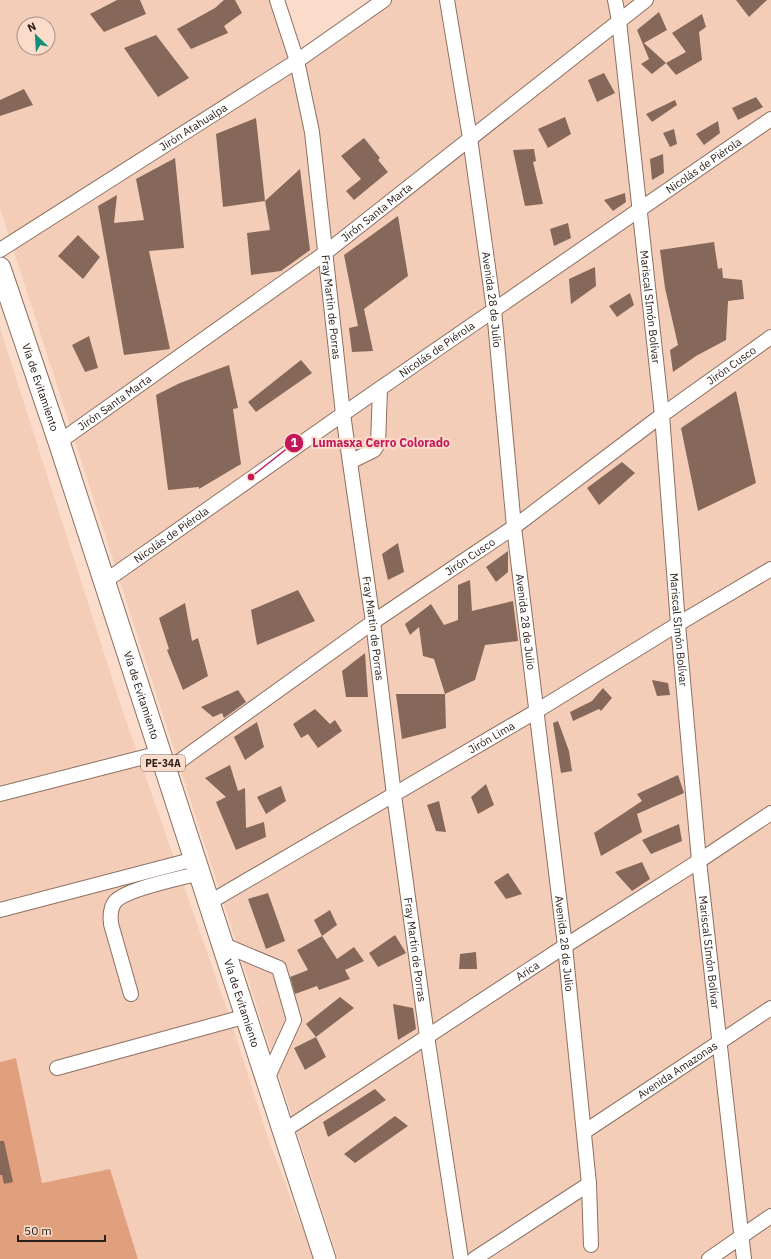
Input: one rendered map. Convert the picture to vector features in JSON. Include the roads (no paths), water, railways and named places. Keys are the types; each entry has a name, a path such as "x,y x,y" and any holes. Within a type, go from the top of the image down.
{"highway":[{"name":"Vía de Evitamiento","path":"0,268 59,442 326,1259"}],"street":[{"name":"Fray Martin de Porras","path":"277,0 297,61 312,132 343,414 373,622 394,795 427,1036 461,1259"},
{"name":"Jirón Atahualpa","path":"0,250 297,61 384,0"},
{"name":"Avenida 28 de Julio","path":"447,0 470,138 494,310 514,527 535,712 565,946 589,1184 591,1245"},
{"name":"Mariscal SImón Bolívar","path":"615,0 619,21 662,415 678,624 699,861 718,1044 744,1259"},
{"name":"Jirón Santa Marta","path":"59,442 325,253 646,0"},
{"name":"Nicolás de Piérola","path":"104,582 343,414 771,119"},
{"name":"Jirón Cusco","path":"163,762 514,527 662,415 771,337"},
{"path":"350,462 374,450 378,444 380,389"},
{"name":"Jirón Lima","path":"210,902 535,712 771,569"},
{"path":"0,794 163,762"},
{"name":"Arica","path":"284,1130 771,813"},
{"path":"0,910 198,866"},
{"path":"131,994 111,924 110,912 114,902 125,893 198,866"},
{"path":"224,945 278,968 294,1020 267,1080"},
{"name":"Avenida Amazonas","path":"584,1132 771,1008"},
{"path":"57,1068 247,1016"},
{"path":"474,1259 589,1184"},
{"path":"709,1259 771,1216"}],"place":[{"name":"Lumasxa Cerro Colorado","path":"251,477"}]}
